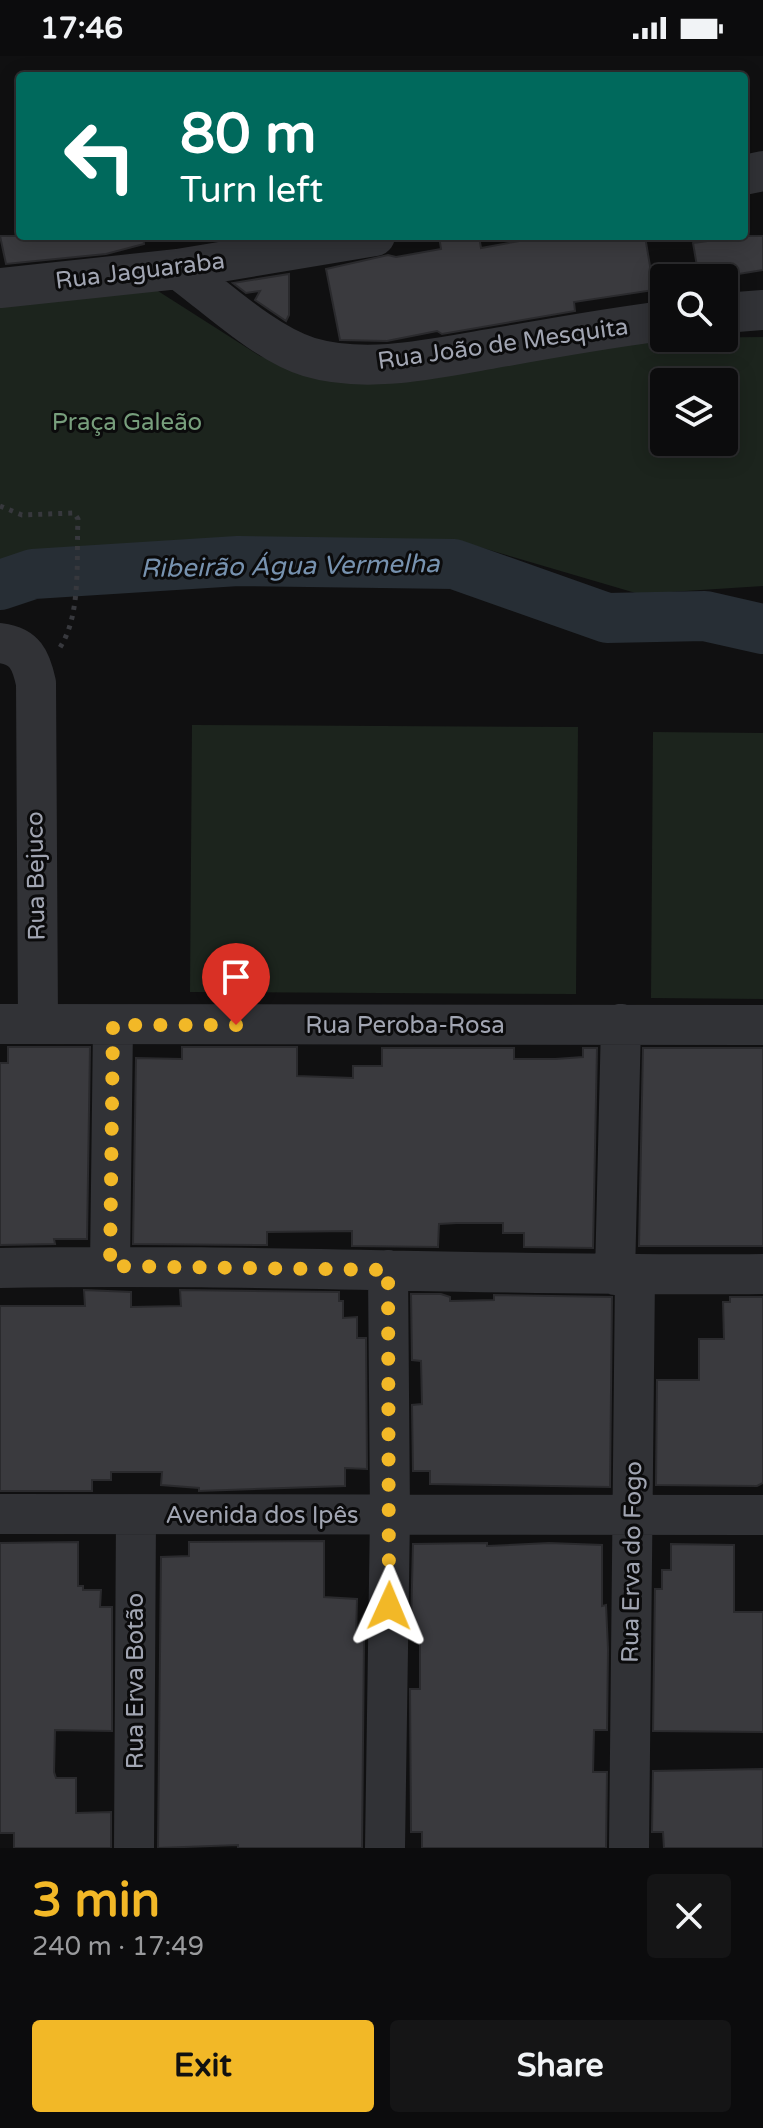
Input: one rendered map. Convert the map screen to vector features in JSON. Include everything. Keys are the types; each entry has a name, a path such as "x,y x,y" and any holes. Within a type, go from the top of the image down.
{"street":[{"name":"Rua Jaguaraba","path":"0,288 178,269 351,240"},
{"name":"Rua João de Mesquita","path":"178,269 278,342 307,356 334,362 375,365 650,323"},
{"path":"738,312 763,310"},
{"name":"Rua Bejuco","path":"0,643 15,645 26,653 36,683 19,1024"},
{"name":"Rua Peroba-Rosa","path":"19,1024 763,1025"},
{"name":"Rua Erva do Fogo","path":"621,1024 632,1516 629,1848"},
{"path":"110,1266 113,1025"},
{"path":"0,1268 110,1266 625,1275 763,1274"},
{"path":"385,1848 390,1515 388,1270"},
{"name":"Avenida dos Ipês","path":"0,1514 763,1515"},
{"name":"Rua Erva Botão","path":"134,1848 136,1515"}],"path":[{"path":"0,506 22,515 74,513 77,527 73,603"}],"green space":[{"name":"Praça Galeão","path":"125,270 260,356 326,379 650,340 650,352 738,352 738,337 763,337 763,586 639,594 476,546 42,552 0,564 0,293"},
{"path":"192,725 578,727 576,994 190,992"},
{"path":"653,732 763,733 763,999 651,998"}],"building":[{"path":"0,236 16,236 16,240 144,240 144,244 106,254 6,264"},
{"path":"748,236 763,236 763,270 738,274 738,264 697,264 693,243 748,240"},
{"path":"440,240 480,240 481,248 525,240 646,240 650,291 574,302 575,311 442,334 437,331 387,341 340,340 326,269 388,255 396,257 441,249"},
{"path":"289,274 289,315 286,321 255,300 260,291 246,293 233,283"},
{"path":"8,1047 90,1047 87,1239 54,1239 55,1244 0,1245 0,1063 8,1063"},
{"path":"182,1047 297,1047 297,1076 353,1078 353,1066 382,1066 382,1048 514,1048 514,1059 555,1059 583,1057 583,1048 597,1048 593,1248 524,1247 524,1233 503,1233 503,1223 439,1224 438,1247 352,1246 352,1231 267,1232 267,1245 133,1244 136,1058 182,1059"},
{"path":"643,1048 763,1048 763,1246 639,1246"},
{"path":"84,1290 131,1292 131,1307 181,1306 180,1290 339,1292 339,1301 343,1301 343,1318 357,1317 357,1338 366,1338 367,1469 345,1468 345,1486 199,1491 199,1488 161,1485 162,1472 111,1472 111,1480 92,1480 92,1491 0,1491 0,1306 85,1306"},
{"path":"411,1294 441,1294 450,1297 450,1301 494,1300 494,1295 612,1297 610,1487 430,1484 430,1471 413,1471 412,1405 422,1404 421,1361 412,1360"},
{"path":"730,1297 763,1297 763,1483 757,1486 656,1485 657,1380 699,1380 699,1339 724,1339 723,1302 730,1302"},
{"path":"324,1541 324,1597 357,1599 356,1639 364,1639 362,1848 238,1848 238,1845 158,1848 161,1557 189,1556 189,1542"},
{"path":"78,1542 78,1586 83,1586 83,1590 101,1590 100,1607 112,1607 112,1731 55,1730 54,1772 56,1778 76,1778 76,1813 111,1812 111,1848 14,1848 14,1833 0,1833 0,1543"},
{"path":"487,1543 487,1546 549,1543 602,1545 602,1606 606,1605 608,1649 607,1730 594,1730 593,1772 607,1772 606,1848 422,1848 422,1832 411,1832 410,1689 420,1689 420,1642 415,1642 415,1626 411,1626 413,1544"},
{"path":"671,1544 734,1545 734,1612 763,1612 763,1732 653,1731 655,1589 662,1589 662,1570 671,1570"},
{"path":"763,1769 763,1848 664,1848 663,1832 652,1832 653,1771"}],"waterway":[{"name":"Ribeirão Água Vermelha","path":"0,585 33,574 238,561 454,564 607,618 705,616 763,629"}],"route":[{"path":"236,1025 113,1025 110,1266 388,1270 389,1606"}]}
